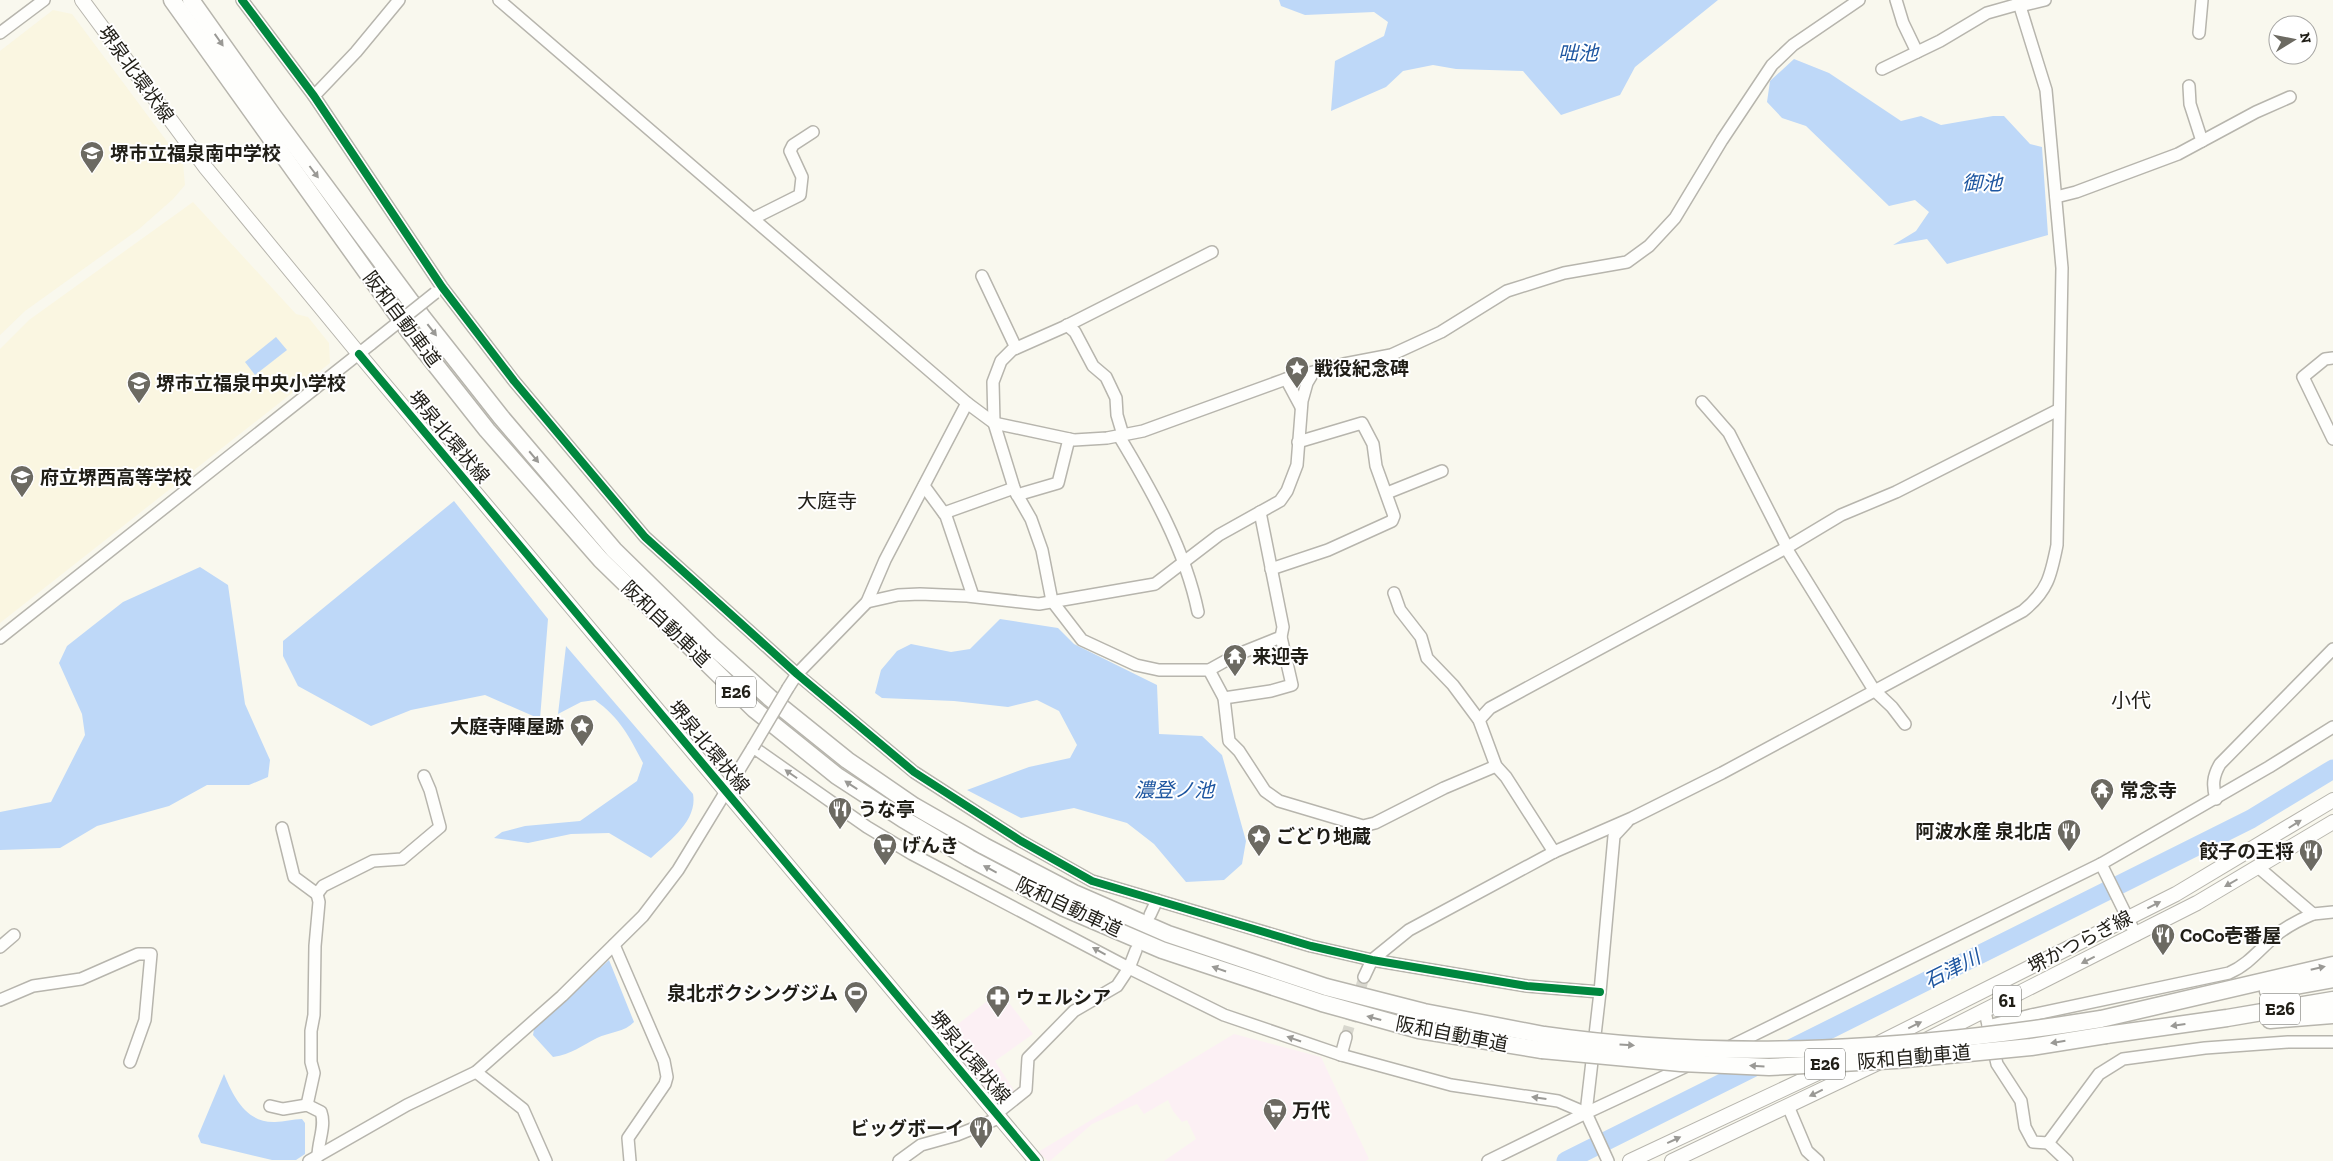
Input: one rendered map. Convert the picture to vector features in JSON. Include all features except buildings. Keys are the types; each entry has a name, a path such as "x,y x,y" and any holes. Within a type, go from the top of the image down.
{"highway":[{"name":"阪和自動車道","path":"172,0 408,330 487,430 601,560 754,709 837,776 903,819 1064,908 1162,950 1322,1003 1419,1030 1543,1042 1596,1042 1766,1051 1898,1045 2029,1031 2226,1018 2333,1000"},
{"name":"阪和自動車道","path":"191,0 274,117 423,318 501,417 614,550 770,698 847,760 914,806 984,846 1074,893 1168,934 1326,987 1543,1042"},
{"path":"2103,1027 2333,965"},
{"name":"阪和自動車道","path":"2103,1027 2333,979"},
{"path":"2226,1018 2264,1021 2333,1015"}],"main road":[{"name":"堺泉北環状線","path":"82,0 206,168 358,354 1036,1161"},
{"name":"堺かつらぎ線","path":"1630,1161 1783,1091 2126,912 2176,894 2333,800"},
{"name":"堺かつらぎ線","path":"1672,1161 1985,1012 2136,935 2258,867 2333,822"}],"street":[{"path":"0,33 44,0"},
{"path":"242,0 314,96 439,290 645,537 797,674 914,772 1021,841 1092,881 1311,946 1372,960 1527,986 1600,992"},
{"path":"314,96 356,52 399,0"},
{"path":"499,0 967,403 994,423 1069,439 1107,438 1143,431 1286,379 1344,364 1392,355 1441,332 1507,292 1564,272 1627,262 1649,246 1676,218 1722,140 1772,65 1793,45 1859,0"},
{"path":"1896,0 1903,23 1917,52"},
{"path":"1882,69 1987,13 2019,3 2044,0"},
{"path":"2198,33 2202,0"},
{"path":"1364,977 1372,960 1409,930 1554,852 1632,818 1722,773 2023,611 2036,600 2045,588 2049,582 2057,545 2062,268 2046,90 2019,3"},
{"path":"2189,86 2190,104 2202,141"},
{"path":"2056,197 2076,192 2178,154 2256,112 2290,97"},
{"path":"754,218 800,195 802,177 790,152 793,145 813,132"},
{"path":"1212,252 1067,325 1016,348 1001,361 993,382 994,423 1016,492 1031,519 1042,550 1052,600 1082,640 1129,662 1159,670 1209,670 1236,655 1282,637"},
{"path":"982,276 1016,348"},
{"path":"0,638 439,290"},
{"path":"1067,325 1075,332 1093,366 1106,377 1116,398 1121,435 1152,490 1194,590 1198,612"},
{"path":"2333,358 2325,360 2303,377 2333,439"},
{"path":"867,602 898,595 920,594 973,596 1039,604 1052,600 1155,584 1219,535 1280,501 1287,491 1297,465 1301,406 1307,383 1313,373"},
{"path":"1286,379 1301,406"},
{"path":"1702,402 1729,433 1786,548 1874,690 1892,707 1905,724"},
{"path":"314,1158 407,1106 476,1072 562,996 643,916 678,870 797,674 867,602 885,560 967,403"},
{"path":"1479,720 1490,708 1786,548 1841,515 1896,492 2058,410"},
{"path":"1271,569 1328,550 1392,521 1394,516 1376,466 1373,444 1362,423 1298,442"},
{"path":"944,513 1016,492 1058,483 1069,439"},
{"path":"1387,493 1442,471"},
{"path":"924,486 944,513 973,596"},
{"path":"1224,698 1271,691 1292,685 1282,637 1283,627 1260,512"},
{"path":"1394,593 1400,610 1421,638 1427,658 1453,686 1479,720 1496,766 1506,777 1554,852"},
{"path":"2216,798 2213,782 2214,773 2220,764 2333,649"},
{"path":"1209,670 1224,698 1229,742 1239,752 1265,791 1279,801 1363,826 1375,823 1444,788 1496,766"},
{"path":"1488,1161 1586,1112 1780,1024 2102,866 2333,727"},
{"path":"753,747 866,827 912,854 1129,968 1224,1015 1340,1054 1451,1085 1558,1101 1586,1112"},
{"path":"317,894 323,886 373,861 402,859 440,827 430,790 424,776"},
{"path":"1607,1160 1586,1112 1600,992 1614,836 1632,818"},
{"path":"282,828 294,877 317,894 319,902 315,946 314,1015 311,1031 311,1062 314,1074 307,1105"},
{"path":"2102,866 2136,935"},
{"path":"2258,867 2313,914"},
{"path":"1150,914 1157,900"},
{"path":"1988,1026 2031,1015 2229,973 2242,967 2276,935 2294,922 2313,914 2333,912"},
{"path":"0,948 14,935"},
{"path":"614,945 664,1061 667,1077 665,1084 628,1138 630,1161"},
{"path":"899,1161 921,1145 958,1136 998,1116 1026,1090 1028,1058 1074,1011 1117,986 1129,968 1136,950"},
{"path":"0,1000 33,986 81,979 138,954 152,954 145,1020 130,1062"},
{"path":"1985,1012 1997,1064 2021,1101 2025,1127 2033,1142 2048,1143 2067,1161"},
{"path":"1340,1054 1346,1037"},
{"path":"2048,1143 2099,1074 2123,1059 2205,1048 2288,1042 2333,1042"},
{"path":"476,1072 523,1109 546,1161"},
{"path":"270,1106 283,1109 307,1105 321,1112 323,1119 314,1158"},
{"path":"1788,1106 1807,1151 1818,1161"}],"shaded area":[{"name":"堺市立福泉南中学校","path":"53,10 72,14 183,163 185,185 173,199 139,229 25,311 0,335 0,51"},
{"name":"堺市立福泉中央小学校","path":"193,202 296,314 308,317 329,343 330,363 0,623 0,349 29,320"},
{"path":"1000,991 1033,1034 995,1061 1015,1092 998,1106 957,1056 968,1049 953,1028"},
{"path":"1234,1034 1321,1057 1369,1159 1366,1161 1164,1161 1196,1139 1187,1120 1182,1122 1173,1111 1168,1100 1144,1114 1137,1104 1092,1124 1050,1161 1038,1152"}],"water":[{"name":"咄池","path":"1279,0 1718,0 1635,67 1620,95 1561,115 1523,71 1456,69 1433,65 1403,71 1386,87 1331,111 1335,61 1384,36 1388,22 1374,12 1305,15 1281,6"},
{"name":"御池","path":"1794,59 1829,73 1901,121 1921,116 1941,125 1993,116 2004,116 2030,144 2042,147 2048,235 1947,264 1927,239 1893,245 1916,231 1929,212 1915,200 1889,206 1806,126 1782,118 1767,102 1770,81"},
{"path":"276,337 287,350 255,375 245,362"},
{"path":"454,501 548,619 540,719 485,695 411,710 371,726 298,686 283,656 283,641"},
{"path":"200,567 228,585 245,704 270,760 268,777 249,785 207,785 169,806 97,826 60,848 0,850 0,812 51,802 85,735 82,714 59,663 67,646 123,602"},
{"name":"濃登ノ池","path":"1000,619 1058,628 1074,644 1157,685 1159,734 1202,736 1222,755 1246,841 1242,864 1224,880 1186,882 1154,844 1127,823 1074,808 1021,818 967,790 1029,767 1070,758 1077,745 1059,711 1037,700 1008,707 954,701 882,698 875,693 881,670 897,651 911,644 951,652 970,649"},
{"path":"566,646 693,794 691,813 686,822 673,838 651,858 609,833 571,834 528,843 494,838 502,832 525,826 580,821 637,781 643,763 623,728 604,707 595,700 581,702 558,714"},
{"path":"609,960 634,1022 622,1030 597,1038 571,1052 553,1057 533,1035 534,1029"},
{"path":"224,1074 236,1099 248,1113 256,1118 275,1122 302,1119 305,1123 305,1154 296,1160 272,1160 201,1143 198,1136"}],"waterway":[{"name":"石津川","path":"1566,1161 2251,819 2333,769"}],"tunnel":[{"path":"1346,1037 1364,977"}],"cycle path":[{"path":"242,0 314,96 442,287 514,381 645,537 797,674 914,772 1021,841 1092,881 1311,946 1372,960 1527,986 1600,992"},
{"path":"359,354 1036,1161"}],"place":[{"name":"堺市立福泉南中学校","path":"92,174"},
{"name":"戦役紀念碑","path":"1297,389"},
{"name":"堺市立福泉中央小学校","path":"139,404"},
{"name":"府立堺西高等学校","path":"22,498"},
{"name":"来迎寺","path":"1235,677"},
{"name":"大庭寺陣屋跡","path":"582,747"},
{"name":"常念寺","path":"2102,811"},
{"name":"うな亭","path":"840,830"},
{"name":"阿波水産 泉北店","path":"2069,852"},
{"name":"ごどり地蔵","path":"1259,857"},
{"name":"げんき","path":"885,866"},
{"name":"餃子の王将","path":"2311,872"},
{"name":"CoCo壱番屋","path":"2163,956"},
{"name":"泉北ボクシングジム","path":"856,1014"},
{"name":"ウェルシア","path":"998,1018"},
{"name":"万代","path":"1275,1131"},
{"name":"ビッグボーイ","path":"981,1149"}],"district":[{"name":"大庭寺","path":"827,501"},
{"name":"小代","path":"2131,700"}]}
